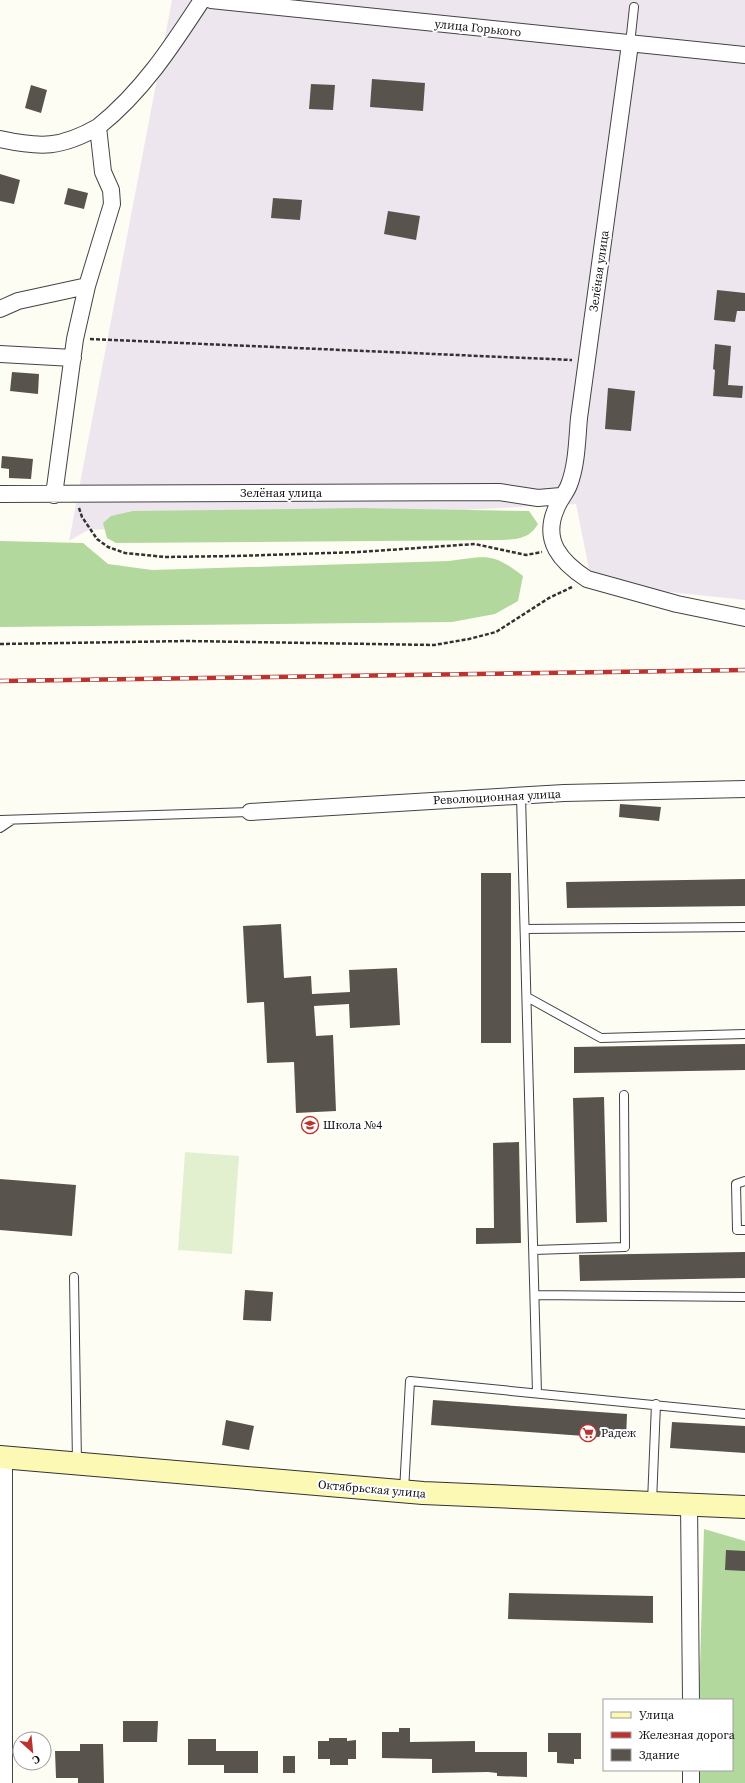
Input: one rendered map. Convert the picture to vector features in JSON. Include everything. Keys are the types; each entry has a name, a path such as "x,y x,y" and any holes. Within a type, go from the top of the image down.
{"main road":[{"name":"Октябрьская улица","path":"2,1457 404,1492 745,1507"}],"street":[{"path":"0,139 25,144 50,145 68,142 98,127 142,86 176,41 202,0"},
{"name":"улица Горького","path":"211,0 745,55"},
{"name":"Зелёная улица","path":"581,575 556,550 551,538 555,510 569,486 575,466 587,361 630,44"},
{"path":"54,495 75,339 88,286 112,204 112,190 103,172 98,127"},
{"path":"0,309 18,301 88,286"},
{"path":"0,354 73,358"},
{"name":"Зелёная улица","path":"0,494 74,495 499,492 538,498 562,496"},
{"path":"581,575 677,604 745,618"},
{"name":"Революционная улица","path":"250,812 521,796 745,789"},
{"path":"2,1457 4,1783"},
{"path":"689,1504 690,1699"},
{"path":"691,1771 691,1783"}],"lane":[{"path":"630,44 634,7"},
{"path":"521,796 537,1393"},
{"path":"0,820 250,812"},
{"path":"0,828 12,820"},
{"path":"525,929 745,927"},
{"path":"527,997 601,1038 745,1034"},
{"path":"534,1250 625,1247 624,1095"},
{"path":"745,1181 736,1184 737,1230 745,1230"},
{"path":"74,1277 77,1464"},
{"path":"535,1295 745,1297"},
{"path":"404,1492 410,1380 745,1414"},
{"path":"652,1503 656,1404"}],"path":[{"path":"75,339 587,361"},
{"path":"74,495 82,517 97,539 108,548 125,553 165,557 236,556 359,552 475,544 526,555 556,550"},
{"path":"0,644 187,642 434,644 469,639 496,632 549,598 581,575"}],"shaded area":[{"path":"172,0 745,0 745,600 592,584 576,504 88,530 69,541"}],"green space":[{"path":"361,508 529,511 538,524 531,533 523,537 502,540 116,543 107,538 103,523 111,516 133,511"},
{"path":"0,541 83,543 108,564 152,570 449,561 481,557 496,559 523,576 518,601 495,614 452,622 0,627"},
{"path":"185,1152 239,1156 232,1254 178,1250"},
{"path":"704,1529 745,1541 745,1783 697,1783 697,1771 733,1771 733,1699 699,1699"}],"building":[{"path":"372,79 425,83 423,111 370,107"},
{"path":"311,84 335,85 333,110 309,109"},
{"path":"31,85 47,90 41,113 25,108"},
{"path":"0,174 20,180 14,204 0,201"},
{"path":"68,188 88,193 84,209 64,204"},
{"path":"273,198 302,200 300,220 271,218"},
{"path":"388,211 420,216 416,240 384,234"},
{"path":"717,290 745,293 745,311 737,311 735,322 714,320"},
{"path":"715,344 731,346 728,385 743,386 742,398 713,396"},
{"path":"12,372 39,374 38,394 10,391"},
{"path":"608,388 635,391 631,431 605,429"},
{"path":"2,456 33,459 31,479 9,478 9,469 1,468"},
{"path":"620,804 661,807 659,821 619,817"},
{"path":"481,873 511,873 511,1043 481,1043"},
{"path":"745,879 745,906 567,908 566,882"},
{"path":"281,924 284,978 311,976 312,994 350,992 349,970 397,968 400,1025 350,1028 349,1004 314,1006 316,1036 333,1035 336,1111 296,1113 294,1062 267,1063 264,1002 247,1003 243,926"},
{"path":"745,1044 745,1070 574,1073 574,1047"},
{"path":"604,1097 607,1222 576,1223 573,1098"},
{"path":"519,1142 521,1243 476,1244 476,1228 494,1228 493,1143"},
{"path":"0,1179 76,1185 72,1236 0,1230"},
{"path":"745,1252 745,1278 580,1281 579,1255"},
{"path":"245,1290 273,1292 271,1321 243,1320"},
{"path":"433,1400 627,1414 626,1439 431,1425"},
{"path":"226,1420 254,1426 249,1450 222,1445"},
{"path":"672,1422 745,1426 745,1453 670,1448"},
{"path":"726,1550 745,1551 745,1571 725,1570"},
{"path":"509,1593 653,1596 653,1623 508,1619"},
{"path":"123,1721 158,1721 157,1742 123,1742"},
{"path":"399,1728 410,1728 410,1742 475,1741 475,1752 527,1752 527,1777 497,1776 497,1773 488,1772 432,1773 432,1759 382,1758 382,1732 399,1732"},
{"path":"548,1733 581,1733 581,1759 574,1759 574,1764 557,1763 557,1752 548,1752"},
{"path":"329,1738 347,1738 347,1741 356,1740 356,1759 348,1759 348,1765 330,1765 330,1759 318,1759 318,1741 329,1741"},
{"path":"188,1739 216,1739 216,1751 258,1751 258,1773 224,1773 224,1765 188,1765"},
{"path":"80,1744 103,1744 104,1783 78,1783 78,1778 56,1778 55,1751 80,1751"},
{"path":"283,1756 295,1756 295,1773 283,1773"}],"railway":[{"path":"0,681 745,670"}],"place":[{"name":"Школа №4","path":"310,1125"},
{"name":"Радеж","path":"588,1433"}]}
